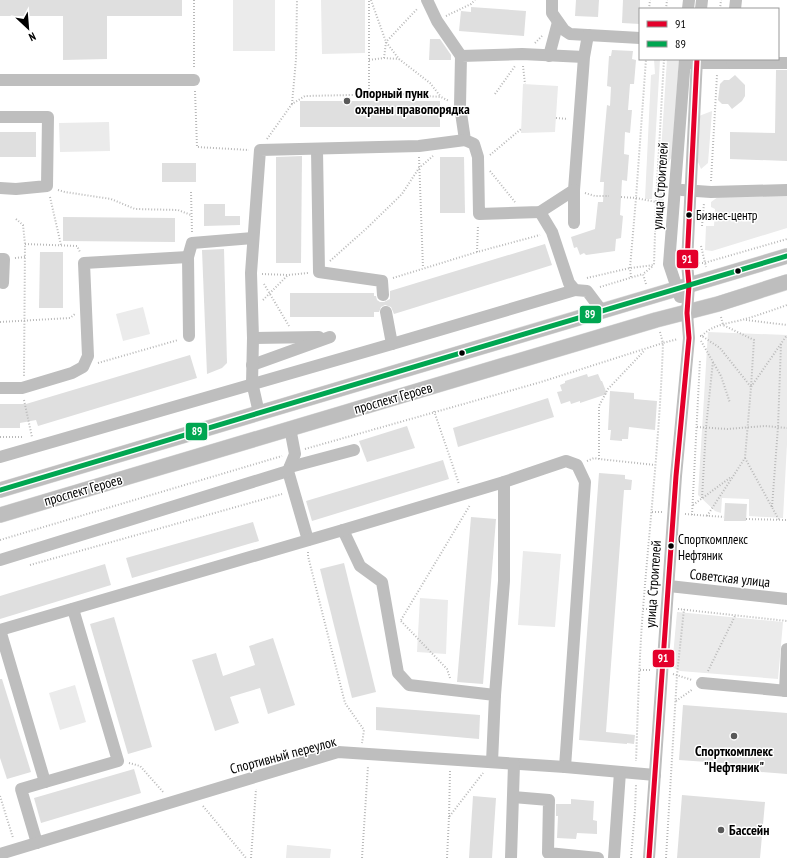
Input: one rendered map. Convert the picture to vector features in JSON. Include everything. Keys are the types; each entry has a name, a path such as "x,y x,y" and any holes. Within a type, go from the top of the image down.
{"main road":[{"name":"проспект Героев","path":"0,490 787,256"},
{"name":"проспект Героев","path":"0,515 648,322 718,304 787,282"}],"street":[{"path":"552,1 552,13 557,24 570,34 639,38"},
{"path":"424,3 461,56 460,106 465,140"},
{"path":"549,56 557,24"},
{"path":"574,223 574,190 584,57 588,35"},
{"path":"461,56 522,54 584,57"},
{"path":"684,61 718,63 732,61 787,63"},
{"name":"улица Строителей","path":"683,287 669,264 676,190 684,61"},
{"name":"улица Строителей","path":"649,858 673,513 689,338 683,287 687,263 697,61"},
{"path":"0,80 194,80"},
{"path":"0,117 48,117 47,186 16,189 0,188"},
{"path":"259,413 252,384 252,312 254,273 253,238 260,150 317,150 419,146 465,140 474,144 480,159 479,214 540,212 574,190"},
{"path":"317,150 319,272 382,281 383,295"},
{"path":"676,190 711,192 787,190"},
{"path":"540,212 552,232 572,287"},
{"path":"189,336 188,257 192,243 253,238"},
{"path":"0,388 22,388 72,373 83,367 88,356 84,263 188,257"},
{"path":"0,259 4,259 3,283"},
{"path":"0,457 392,344 572,287 587,291 602,311"},
{"path":"386,312 392,344"},
{"path":"252,366 330,337 253,338"},
{"path":"290,428 295,454 289,469 308,540"},
{"path":"0,560 354,450"},
{"path":"45,782 0,630 504,482 566,461 577,465 585,482 566,767"},
{"path":"492,762 504,581 504,482"},
{"path":"343,530 360,566 382,582 395,622 398,673 409,685 496,695"},
{"name":"Советская улица","path":"669,586 787,599"},
{"path":"37,843 21,789 118,760 73,609"},
{"path":"702,683 786,691 787,649"},
{"name":"Спортивный переулок","path":"0,854 338,752 566,767 655,775"},
{"path":"511,858 514,764"},
{"path":"614,858 620,772"},
{"path":"513,797 549,800 548,853 598,858"}],"path":[{"path":"194,0 194,80 197,147 260,150 271,131 292,104 305,96 399,94 441,97 460,106"},
{"path":"292,104 296,59 297,0"},
{"path":"368,95 370,0"},
{"path":"370,0 386,42 399,59 430,83 441,97"},
{"path":"437,21 471,4 474,0"},
{"path":"384,58 386,42 424,3"},
{"path":"496,94 522,54 557,24"},
{"path":"522,54 525,84"},
{"path":"369,60 384,58 399,59"},
{"path":"631,277 630,268 646,60"},
{"path":"572,287 630,268 654,265 664,60"},
{"path":"702,230 704,200 711,192 718,63"},
{"path":"521,129 480,159 525,213"},
{"path":"254,273 288,275 319,272 402,194 419,168 438,152 436,144"},
{"path":"419,146 423,268"},
{"path":"47,186 65,192 111,199 136,209 178,210 191,215"},
{"path":"47,186 61,245"},
{"path":"574,190 594,196 609,196"},
{"path":"191,192 192,243"},
{"path":"621,197 656,202"},
{"path":"477,252 479,214"},
{"path":"16,219 23,225 25,244 24,376 22,388 34,446"},
{"path":"382,281 477,252 552,232"},
{"path":"25,244 77,246 84,263"},
{"path":"700,245 710,280"},
{"path":"254,273 270,293 291,329"},
{"path":"587,291 643,274"},
{"path":"252,312 288,275"},
{"path":"0,322 70,318 86,304"},
{"path":"718,304 723,325"},
{"path":"701,349 702,336 710,330 723,325 745,320 787,305"},
{"path":"745,320 787,325"},
{"path":"707,516 745,458 748,428 754,340 723,325"},
{"path":"751,387 787,335"},
{"path":"83,367 189,336"},
{"path":"702,336 720,348 751,387"},
{"path":"701,341 721,376 730,402"},
{"path":"0,540 434,411 541,382 663,343 662,381 643,609 635,810 631,858"},
{"path":"772,507 778,427 781,343"},
{"path":"599,458 599,406 608,389 645,349"},
{"path":"692,515 700,357"},
{"path":"702,498 712,361"},
{"path":"434,411 462,494"},
{"path":"697,427 727,429 765,426 787,428"},
{"path":"577,465 594,458 599,458 655,465"},
{"path":"745,458 779,520"},
{"path":"693,505 734,475"},
{"path":"455,690 447,669 395,622 480,489"},
{"path":"30,564 294,491"},
{"path":"652,512 724,517"},
{"path":"746,519 787,520"},
{"path":"308,540 308,556 345,703 364,730 360,754"},
{"path":"643,609 684,610 787,621"},
{"path":"666,858 676,701 684,610"},
{"path":"676,701 702,683 735,616"},
{"path":"118,760 140,766 172,802"},
{"path":"446,858 449,817 450,760"},
{"path":"449,817 492,762"},
{"path":"362,858 368,765"},
{"path":"251,858 256,790 254,778"},
{"path":"0,796 16,849"},
{"path":"194,796 246,858"}],"shaded area":[{"path":"233,0 275,0 275,51 233,51"},
{"path":"321,0 365,0 365,53 322,54"},
{"path":"654,60 660,60 652,199 645,199 651,75 655,74"},
{"path":"667,60 679,60 672,157 665,167 663,214 657,214"},
{"path":"523,84 558,86 555,132 521,133"},
{"path":"712,111 708,163 701,169 698,162 699,116"},
{"path":"109,122 110,151 60,152 59,123"},
{"path":"725,192 787,193 787,228 712,251 705,250 706,226 714,226 715,209 711,207 711,202"},
{"path":"143,307 150,334 123,341 116,314"},
{"path":"708,332 787,335 787,444 783,518 749,516 749,499 722,498 721,513 715,511 698,495"},
{"path":"523,551 561,554 555,627 518,625"},
{"path":"420,598 448,600 446,654 417,652"},
{"path":"677,612 783,622 778,679 680,671 672,667"},
{"path":"75,685 86,722 60,730 49,693"},
{"path":"287,845 331,849 330,858 286,858"}],"building":[{"path":"0,0 182,0 182,16 107,16 107,59 63,60 63,16 0,16"},
{"path":"576,0 599,0 598,17 575,16"},
{"path":"623,0 640,0 639,24 622,23"},
{"path":"471,7 526,11 524,36 459,31 461,11 471,12"},
{"path":"430,39 440,39 451,55 451,60 429,60"},
{"path":"612,50 633,51 632,59 636,60 634,84 630,84 628,110 632,110 630,133 625,132 624,154 629,155 627,181 622,180 620,215 623,216 621,238 616,239 615,251 586,255 584,253 580,255 577,247 574,248 571,237 595,229 598,202 603,202 604,182 600,182 607,105 610,106 611,87 607,86 609,56 611,56"},
{"path":"776,70 787,70 787,161 730,159 730,132 775,133"},
{"path":"735,75 745,85 745,96 742,101 732,109 728,104 722,104 718,100 720,84 724,80 729,80"},
{"path":"300,101 440,101 440,127 300,127"},
{"path":"0,132 36,132 36,157 0,157"},
{"path":"302,156 301,263 276,263 276,157"},
{"path":"440,157 464,157 465,213 440,213"},
{"path":"162,163 196,163 196,182 162,182"},
{"path":"204,204 225,204 225,216 240,216 240,225 204,226"},
{"path":"63,217 175,218 175,242 63,241"},
{"path":"545,244 552,265 394,314 391,307 385,305 381,307 379,312 374,312 374,317 290,317 290,293 374,293 377,300 384,302 390,299 390,291"},
{"path":"224,249 227,363 222,368 207,374 202,250"},
{"path":"40,252 63,252 63,308 39,308"},
{"path":"190,355 197,378 38,426 36,420 20,423 20,428 0,428 0,404 26,404"},
{"path":"587,374 588,377 598,374 607,394 580,403 580,401 571,404 570,401 561,404 557,392 562,391 560,385 565,383 565,381"},
{"path":"610,391 634,393 634,399 657,401 655,430 629,427 628,439 622,439 622,441 610,440 611,430 608,430"},
{"path":"548,398 554,417 458,447 453,428"},
{"path":"407,426 415,448 367,462 359,441"},
{"path":"443,460 449,479 312,521 306,501"},
{"path":"599,473 625,475 625,479 632,480 631,490 624,490 606,732 635,735 634,744 579,740"},
{"path":"725,503 747,504 746,521 724,521"},
{"path":"471,517 496,519 483,684 457,682"},
{"path":"253,522 259,541 132,578 126,558"},
{"path":"344,563 376,692 352,698 320,569"},
{"path":"105,564 111,585 0,619 0,596"},
{"path":"114,617 152,747 128,754 90,624"},
{"path":"273,638 295,705 268,714 260,688 230,697 239,723 215,731 192,660 216,653 223,676 255,665 249,646"},
{"path":"0,679 2,679 31,772 7,779 0,758"},
{"name":"Спорткомплекс \"Нефтяник\"","path":"683,705 787,713 787,774 749,771 750,765 679,760"},
{"path":"376,707 480,715 479,739 376,730"},
{"path":"134,769 141,793 41,823 34,798"},
{"name":"Бассейн","path":"682,795 765,802 760,858 677,858"},
{"path":"473,796 496,798 492,858 469,858"},
{"path":"571,799 594,801 593,820 597,821 597,834 577,833 576,839 557,838 558,816 556,816 556,804 571,804"}],"transit line":[{"name":"91","path":"649,858 676,476 689,338 687,313 689,285 687,263 697,60"},
{"name":"89","path":"0,490 787,256"}],"place":[{"name":"Опорный пунк охраны правопорядка","path":"347,101"},
{"name":"Бизнес-центр","path":"689,215"},
{"name":"Спорткомплекс Нефтяник","path":"671,546"},
{"name":"Спорткомплекс \"Нефтяник\"","path":"734,736"},
{"name":"Бассейн","path":"721,830"}]}
